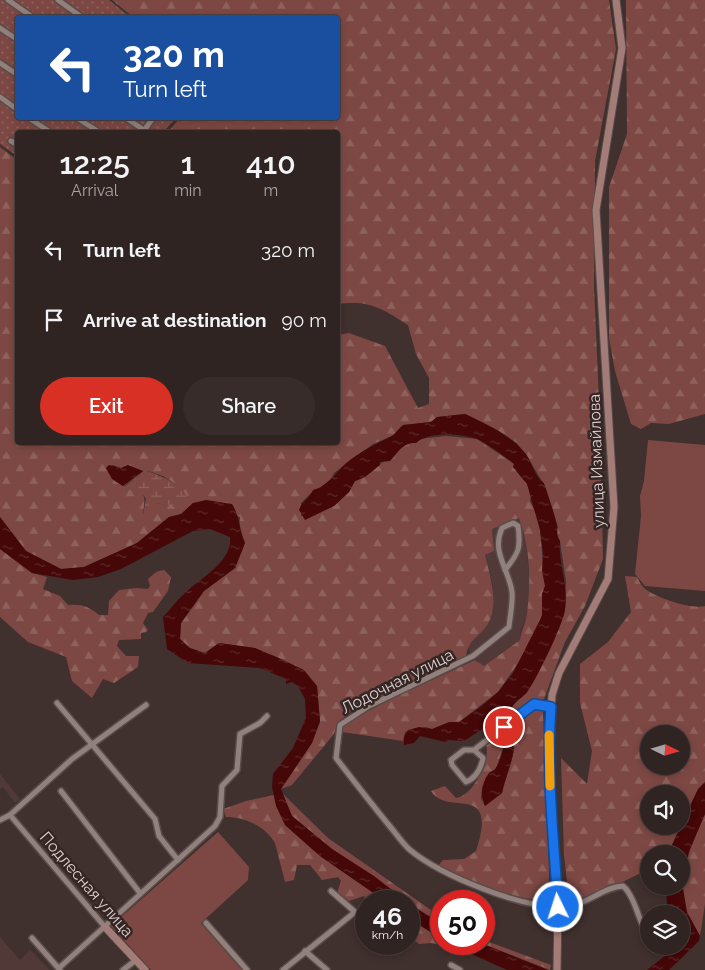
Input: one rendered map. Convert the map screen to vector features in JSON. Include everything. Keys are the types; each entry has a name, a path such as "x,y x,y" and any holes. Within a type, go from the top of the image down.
{"main road":[{"name":"улица Измайлова","path":"557,970 558,907 551,821 549,732 551,707 559,673 608,579 614,507 596,210 622,48 616,0"},
{"name":"Подлесная улица","path":"105,926 145,970"}],"street":[{"path":"8,0 30,15"},
{"path":"58,0 78,15"},
{"path":"0,28 15,38"},
{"path":"0,62 15,73"},
{"path":"0,97 15,108"},
{"path":"31,120 47,130"},
{"path":"81,120 96,130"},
{"path":"129,120 142,130"},
{"path":"144,130 151,120"},
{"path":"11,141 15,144"},
{"name":"Лодочная улица","path":"505,570 515,557 520,545 518,526 513,523 502,528 498,538 501,563 512,592 509,628 473,656 368,706 340,725 336,758 409,849 434,866 484,889 536,905 558,907 586,902 623,886 629,891 640,923"},
{"path":"57,703 155,819 159,836 178,860"},
{"path":"474,750 483,758 481,767 471,780 466,782 450,760 464,750 474,750 534,704 551,707"},
{"path":"0,820 10,815 72,759 146,705"},
{"path":"32,938 60,969 215,826 220,817 222,786 237,770 240,734 260,723 267,716"},
{"path":"61,791 140,894"},
{"path":"0,813 10,815"},
{"name":"Подлесная улица","path":"10,815 105,926"},
{"path":"283,970 355,912 330,891"},
{"path":"206,923 247,970"},
{"path":"305,951 327,970"},
{"path":"123,970 136,960"},
{"path":"451,965 460,970"}],"shaded area":[{"path":"520,517 526,541 530,589 527,617 521,629 520,640 484,667 470,654 468,645 486,627 493,586 485,555 494,551 492,529"},
{"path":"0,774 20,799 15,803 3,787 0,789"},
{"path":"0,937 20,960 30,950 50,970 0,970"}],"green space":[{"path":"0,0 109,0 128,15 15,15 15,120 174,120 165,130 15,130 15,155 0,144"},
{"path":"112,0 609,0 616,49 595,161 594,287 603,559 585,606 565,642 544,699 515,714 510,711 514,703 532,683 564,615 566,582 560,541 556,533 558,527 546,488 517,443 499,431 465,414 438,417 431,422 403,425 394,435 373,444 334,473 330,481 311,493 301,503 301,516 334,506 349,492 355,481 365,476 381,463 393,458 399,449 405,445 416,443 420,439 446,436 477,439 514,464 513,467 527,484 531,494 530,501 539,519 545,586 542,594 542,615 521,659 498,692 459,722 432,729 426,727 405,732 403,741 342,732 342,725 393,698 475,660 484,666 520,640 527,614 529,577 523,529 519,518 492,529 494,551 485,555 493,592 492,611 490,620 471,643 466,656 358,706 337,723 334,734 292,785 281,789 312,743 320,722 317,686 255,648 219,643 205,653 190,648 180,639 181,623 204,591 235,568 245,543 239,529 240,517 193,503 182,514 169,517 137,543 84,567 61,569 26,551 0,517 0,147 15,158 15,445 340,445 340,335 349,333 385,346 418,408 429,404 429,378 416,354 408,325 390,314 367,304 340,304 340,130 170,130 178,120 340,120 340,15 131,15","holes":["113,465 121,468 128,466 143,471 123,486 115,481 106,468","145,470 163,476 177,485 170,505 154,503 143,514 143,494 124,486"]},
{"path":"626,0 705,0 705,414 669,424 651,423 641,429 631,424 615,371 609,338 609,187 627,134"},
{"path":"648,440 705,445 705,591 645,586 635,574 641,516 640,496 644,481"},
{"path":"145,470 175,484 188,498 177,509 170,505 154,503 153,511 143,515 146,499 144,495 123,488"},
{"path":"0,549 32,573 47,577 43,589 60,596 68,605 85,606 99,615 108,615 109,601 119,590 148,589 150,586 148,579 156,572 164,570 171,577 168,591 153,612 148,613 143,623 148,630 141,633 141,639 119,640 117,646 126,656 139,656 138,667 114,683 103,679 92,698 72,681 66,657 28,642 0,617"},
{"path":"625,576 637,577 644,588 664,599 691,606 705,606 705,782 698,789 690,805 690,785 640,785 640,835 676,835 672,845 640,845 640,873 586,900 569,899 564,855 561,758 587,784 592,751 580,703 580,664 608,642 631,612"},
{"path":"532,709 543,711 550,900 506,894 438,866 443,860 464,859 476,851 481,829 481,815 476,808 468,804 448,802 439,798 431,791 445,786 456,798 462,796 469,791 479,776 487,752 486,745","holes":["505,741 514,748 502,793 485,806 481,798 482,789 489,774 496,769"]},
{"path":"282,793 328,838 402,890 393,890 332,849 292,816"},
{"path":"274,795 285,825 320,856 369,890 355,890 355,899 349,901 337,893 341,881 338,877 322,880 310,865 297,865 294,880 285,882 275,843 271,837 254,824 233,817 226,817 223,809 246,801"},
{"path":"705,814 705,904 700,936 690,919 690,905 686,905 684,895 690,895 690,849"},
{"path":"218,832 249,867 248,880 201,923 242,970 151,970 111,926"},
{"path":"420,902 430,909 430,918 420,912"},
{"path":"420,925 430,932 430,943 420,944"},
{"path":"495,944 551,965 550,970 495,949"}],"water":[{"path":"465,414 513,441 526,454 536,473 544,483 560,541 560,558 566,592 565,610 555,639 538,674 528,691 510,711 464,741 448,740 445,742 420,736 414,743 404,745 404,737 408,730 419,727 432,729 449,722 459,722 498,692 513,673 539,622 542,615 542,594 545,586 542,571 543,553 540,530 527,484 513,467 514,464 480,440 463,436 437,435 422,439 416,443 407,444 390,461 380,462 380,465 365,477 355,481 349,492 334,506 305,520 299,510 313,490 326,483 350,460 392,436 403,425 431,422 437,417"},
{"path":"109,465 121,468 128,465 143,471 123,486 112,479 106,468"},
{"path":"206,500 232,504 237,514 245,543 235,568 204,591 181,623 180,639 190,648 205,653 219,643 255,648 304,670 317,686 320,721 312,743 281,789 292,816 332,849 392,890 369,890 320,856 285,825 276,806 272,787 273,774 293,748 306,718 305,699 298,686 292,682 286,684 286,679 260,668 188,663 167,649 163,617 190,588 221,562 230,546 230,537 210,529 193,531 121,569 98,577 73,580 32,573 0,549 0,517 26,551 61,569 84,567 137,543 169,517 181,514 193,503"},
{"path":"508,737 514,748 502,793 485,806 482,797 484,781 489,773 495,770"},
{"path":"705,782 705,814 690,850 690,845 672,845 677,835 690,835 690,806 698,789"},
{"path":"666,895 684,895 686,905 667,905"},
{"path":"420,911 430,916 430,932 420,925"},
{"path":"690,918 700,936 699,941 690,950"},
{"path":"495,949 548,970 507,970 474,955 495,955"},
{"path":"666,955 685,955 669,970 647,970"}],"slow traffic":[{"path":"549,735 550,786"}],"route":[{"path":"504,727 534,704 551,707 549,732 551,821 558,907"}]}
